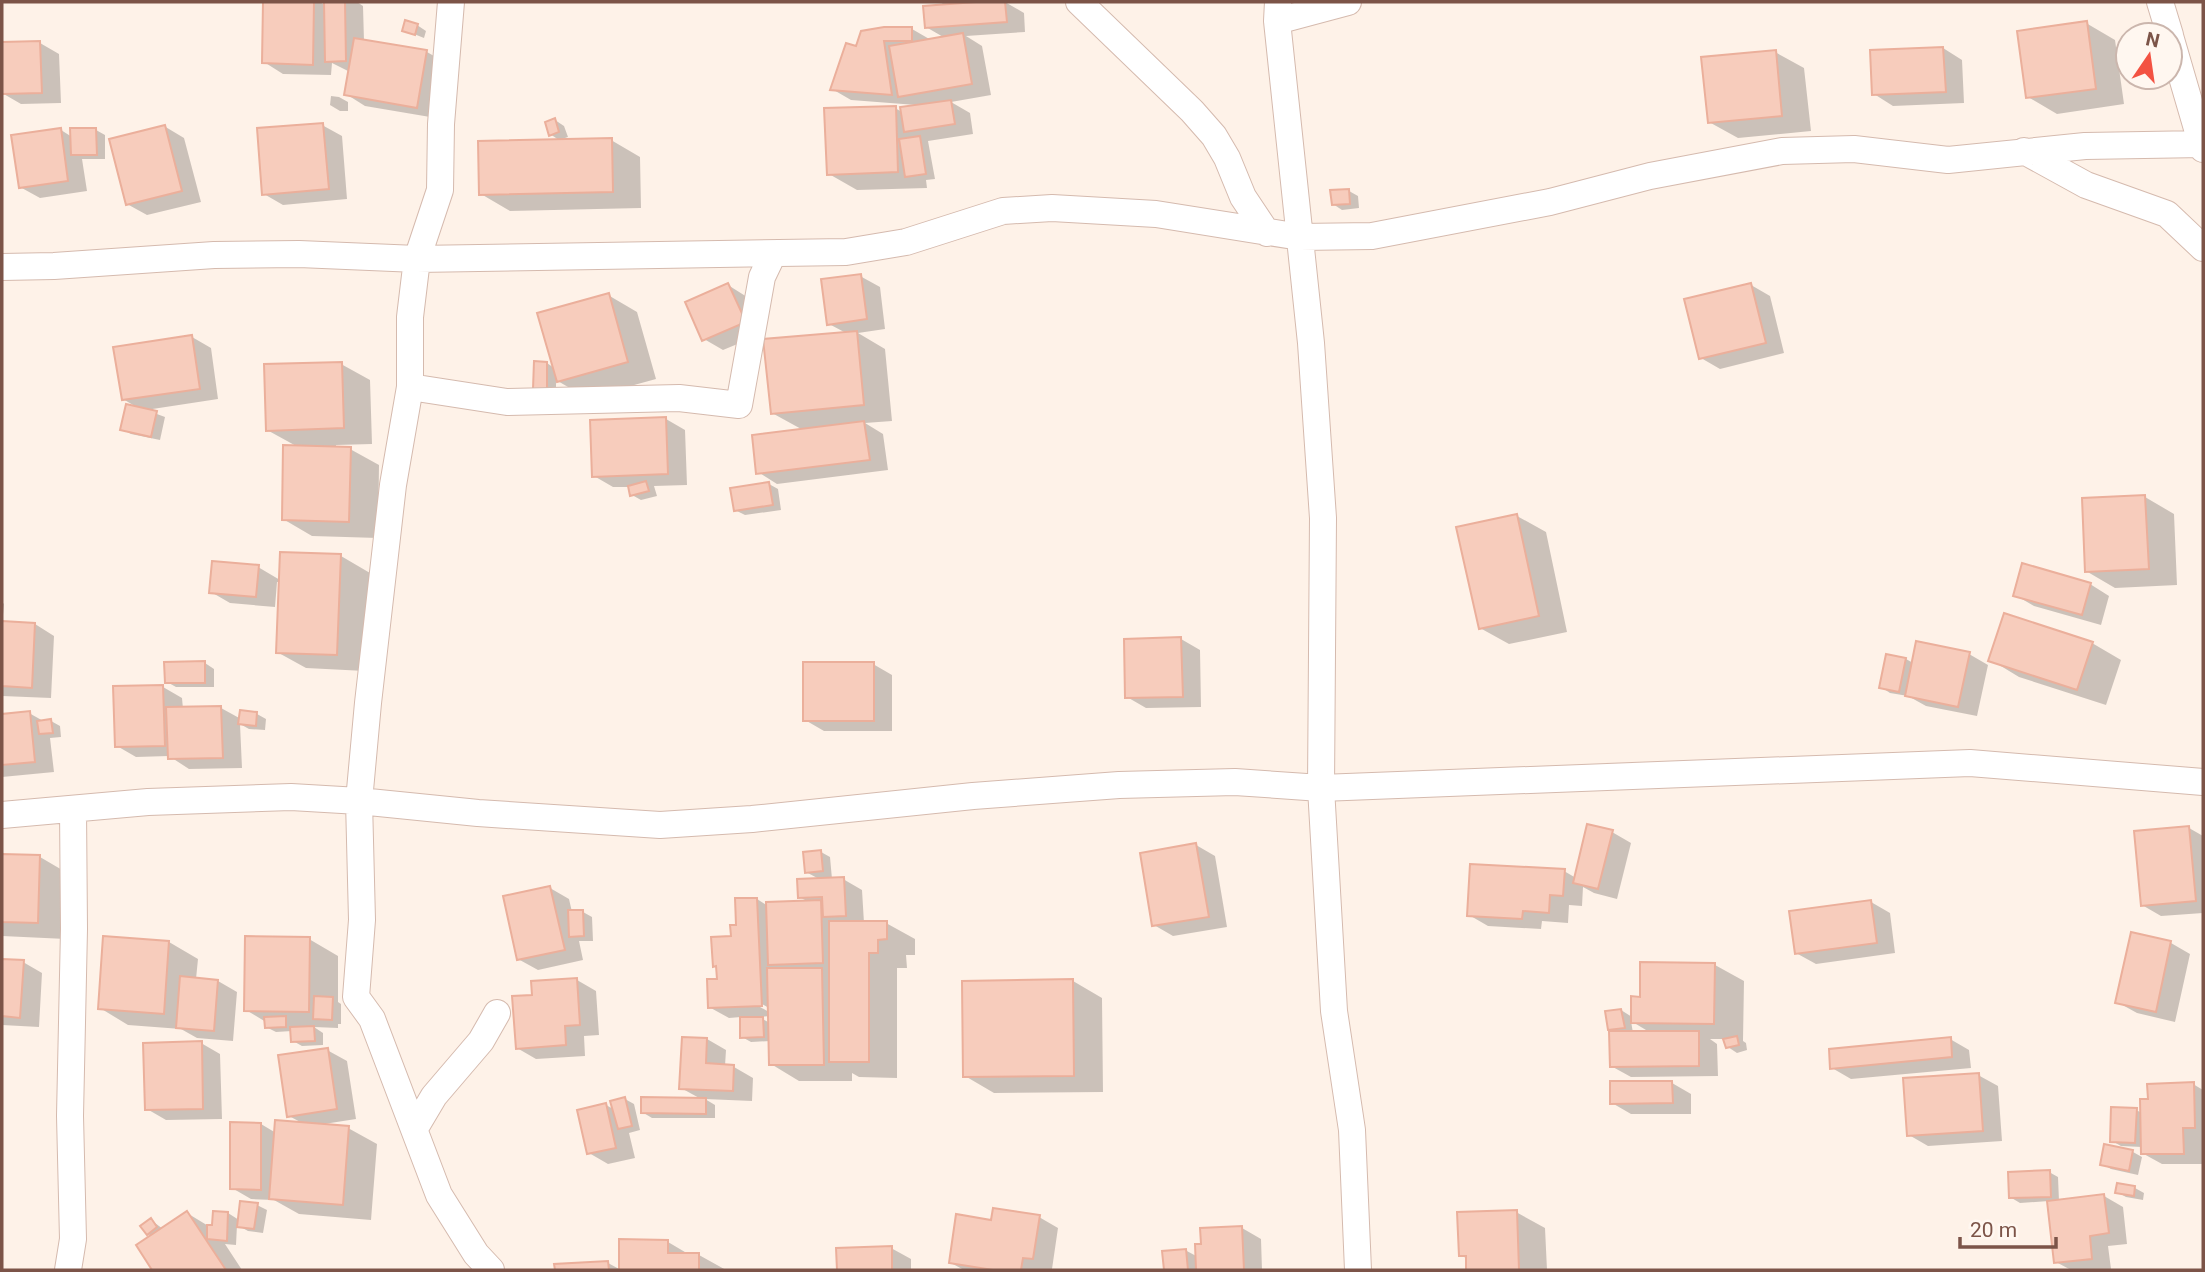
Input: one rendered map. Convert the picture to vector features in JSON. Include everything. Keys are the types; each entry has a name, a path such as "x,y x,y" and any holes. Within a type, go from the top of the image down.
{"street":[{"path":"451,2 441,124 440,190 417,259 410,317 410,387 393,485 379,597 359,801 362,920 356,997 372,1019 439,1195 476,1254 491,1270"},
{"path":"1079,2 1214,136 1227,158 1242,197 1268,233"},
{"path":"1348,2 1277,11 1311,343 1323,517 1321,788 1334,1011 1352,1130 1358,1270"},
{"path":"2160,2 2166,21"},
{"path":"2,267 275,254 417,259 846,252 906,242 1003,211 1052,208 1156,214 1300,237 1372,236 1550,202 1650,176 1782,151 1854,149 1948,160 2085,146 2203,146 2184,83"},
{"path":"2024,151 2086,185 2167,214 2203,248"},
{"path":"410,387 507,402 679,398 739,405 762,277 773,254"},
{"path":"2,815 148,802 278,797 660,825 1119,785 1235,782 1321,788 1970,764 2203,782"},
{"path":"68,1270 73,1239 73,809"},
{"path":"415,1128 434,1096 481,1041 496,1013"}],"building":[{"path":"263,2 314,2 313,65 262,63"},
{"path":"324,2 345,2 346,61 325,62"},
{"path":"1005,2 1007,22 925,28 923,6"},
{"path":"405,20 418,24 415,35 402,31"},
{"path":"2087,21 2096,89 2026,98 2017,31"},
{"path":"884,27 912,27 912,41 884,41 892,95 830,90 846,43 856,46 861,31"},
{"path":"963,33 972,84 898,97 889,46"},
{"path":"354,38 427,50 417,108 344,95"},
{"path":"40,41 42,93 2,94 2,42"},
{"path":"1943,47 1946,92 1872,95 1870,50"},
{"path":"1776,50 1782,116 1708,123 1701,57"},
{"path":"951,100 955,124 904,132 900,107"},
{"path":"896,106 898,172 827,175 824,108"},
{"path":"555,118 559,132 549,136 545,122"},
{"path":"323,123 329,189 262,195 257,128"},
{"path":"165,125 182,191 126,205 109,139"},
{"path":"61,128 68,181 19,188 11,135"},
{"path":"70,128 96,128 97,155 71,155"},
{"path":"920,136 926,174 905,177 899,139"},
{"path":"612,138 613,192 479,195 478,141"},
{"path":"1349,189 1350,204 1332,205 1330,190"},
{"path":"861,274 867,319 827,325 821,279"},
{"path":"728,283 746,322 702,341 685,302"},
{"path":"1751,283 1766,343 1699,359 1684,299"},
{"path":"609,293 628,362 557,382 537,313"},
{"path":"857,331 864,405 771,414 763,339"},
{"path":"192,335 200,389 122,400 113,347"},
{"path":"534,361 547,362 547,389 533,389"},
{"path":"342,362 344,428 266,431 264,364"},
{"path":"126,404 157,411 151,437 120,430"},
{"path":"666,417 668,474 592,477 590,420"},
{"path":"864,421 870,460 756,474 752,435"},
{"path":"283,445 351,447 349,522 282,520"},
{"path":"646,481 649,491 630,496 628,486"},
{"path":"769,482 773,505 734,511 730,488"},
{"path":"2145,495 2149,569 2085,572 2082,498"},
{"path":"1517,514 1539,616 1479,629 1456,527"},
{"path":"280,552 341,554 337,655 276,653"},
{"path":"212,561 259,565 256,597 209,593"},
{"path":"2022,563 2091,583 2082,615 2013,596"},
{"path":"2004,613 2093,642 2077,690 1988,661"},
{"path":"2,621 35,623 32,688 2,686"},
{"path":"1181,637 1183,697 1125,698 1124,639"},
{"path":"1916,641 1970,652 1958,707 1905,696"},
{"path":"1886,654 1906,658 1899,692 1879,688"},
{"path":"205,661 205,683 165,683 164,662"},
{"path":"803,662 874,662 874,721 803,721"},
{"path":"163,685 165,746 115,747 113,686"},
{"path":"221,706 223,758 168,759 166,707"},
{"path":"240,710 257,712 256,726 238,724"},
{"path":"30,711 35,762 2,765 2,714"},
{"path":"51,719 53,733 39,734 37,721"},
{"path":"1587,824 1613,830 1598,889 1573,883"},
{"path":"2189,826 2196,901 2141,906 2134,831"},
{"path":"1196,843 1209,917 1152,926 1140,853"},
{"path":"821,850 823,871 805,873 803,852"},
{"path":"2,854 40,855 38,923 2,922"},
{"path":"1470,864 1565,869 1563,896 1550,895 1549,913 1523,911 1522,919 1467,916"},
{"path":"844,877 846,916 823,917 822,897 798,898 797,879"},
{"path":"550,886 565,950 517,960 503,896"},
{"path":"735,898 757,898 762,1006 708,1008 707,979 717,979 716,966 713,967 711,937 731,936 730,925 736,925"},
{"path":"821,900 823,963 768,965 766,902"},
{"path":"1871,900 1877,943 1795,954 1789,911"},
{"path":"568,910 583,910 584,936 569,937"},
{"path":"829,921 887,921 887,939 878,940 878,953 869,953 869,1062 829,1062"},
{"path":"2131,932 2171,941 2156,1012 2115,1003"},
{"path":"103,936 169,941 164,1014 98,1009"},
{"path":"245,936 310,937 309,1012 244,1011"},
{"path":"2,959 24,960 20,1018 2,1016"},
{"path":"1640,962 1715,963 1714,1024 1631,1023 1631,996 1640,997"},
{"path":"767,968 822,968 824,1065 769,1065"},
{"path":"180,976 218,980 214,1031 176,1028"},
{"path":"577,978 580,1025 565,1026 566,1045 516,1049 512,996 532,995 531,981"},
{"path":"1073,979 1074,1076 963,1077 962,981"},
{"path":"314,996 333,997 332,1020 313,1019"},
{"path":"1621,1009 1625,1028 1608,1030 1605,1011"},
{"path":"286,1016 286,1027 265,1028 264,1017"},
{"path":"740,1017 763,1017 764,1037 740,1038"},
{"path":"314,1026 315,1041 291,1042 290,1027"},
{"path":"1609,1031 1699,1031 1699,1066 1610,1067"},
{"path":"1737,1036 1739,1045 1726,1048 1723,1039"},
{"path":"682,1037 707,1038 706,1063 734,1065 733,1091 679,1089"},
{"path":"1951,1037 1952,1057 1830,1069 1829,1049"},
{"path":"202,1041 203,1109 145,1110 143,1043"},
{"path":"328,1048 337,1109 287,1117 278,1055"},
{"path":"1979,1073 1983,1131 1907,1136 1903,1078"},
{"path":"1610,1081 1672,1081 1673,1103 1610,1104"},
{"path":"2194,1082 2195,1128 2183,1128 2184,1154 2141,1154 2140,1099 2148,1099 2147,1084"},
{"path":"625,1097 632,1126 618,1129 610,1101"},
{"path":"641,1097 706,1098 706,1114 641,1113"},
{"path":"606,1103 616,1148 587,1154 577,1110"},
{"path":"2111,1107 2137,1108 2135,1143 2110,1142"},
{"path":"275,1120 349,1126 343,1205 269,1199"},
{"path":"230,1122 261,1123 261,1190 230,1189"},
{"path":"2104,1144 2133,1150 2129,1171 2100,1165"},
{"path":"2050,1170 2051,1197 2009,1198 2008,1172"},
{"path":"2117,1183 2135,1186 2134,1196 2115,1193"},
{"path":"2104,1194 2109,1233 2090,1236 2092,1259 2054,1263 2047,1201"},
{"path":"240,1201 258,1203 254,1229 237,1227"},
{"path":"993,1208 1040,1215 1033,1259 1023,1258 1021,1270 993,1270 949,1263 956,1214 991,1220"},
{"path":"1517,1210 1519,1270 1466,1270 1466,1256 1459,1256 1457,1212"},
{"path":"187,1211 226,1270 152,1270 136,1245"},
{"path":"213,1211 228,1212 227,1241 207,1239 207,1225 212,1225"},
{"path":"151,1218 157,1227 147,1235 140,1226"},
{"path":"1242,1226 1244,1270 1196,1270 1195,1244 1201,1244 1200,1228"},
{"path":"619,1239 668,1240 668,1253 699,1253 699,1270 619,1270"},
{"path":"892,1246 892,1270 837,1270 836,1248"},
{"path":"1186,1249 1188,1270 1164,1270 1162,1251"},
{"path":"608,1261 609,1270 555,1270 554,1264"}]}
